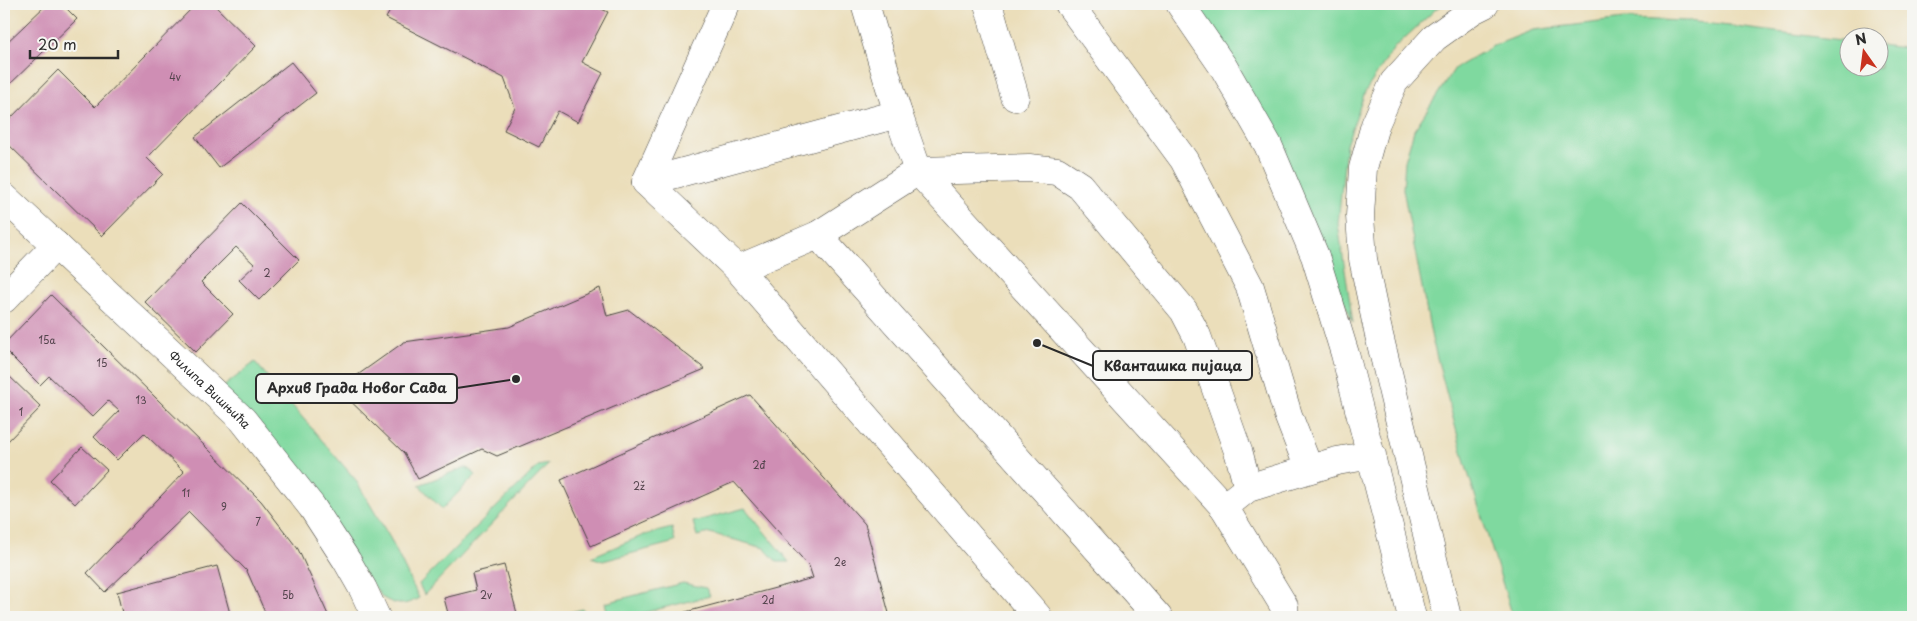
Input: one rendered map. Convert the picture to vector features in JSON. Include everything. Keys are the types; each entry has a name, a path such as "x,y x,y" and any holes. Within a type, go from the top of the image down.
{"main road":[{"path":"646,182 726,4"},
{"path":"865,4 898,114 918,171 1224,507 1283,613"},
{"path":"988,4 1015,97"},
{"path":"1069,4 1184,160 1246,279 1288,415 1309,470"},
{"path":"1180,4 1224,68 1268,145 1316,256 1346,354 1412,617"},
{"path":"1447,617 1380,339 1363,260 1360,216 1363,168 1375,125 1394,82 1434,38 1473,10 1485,4"},
{"path":"646,182 898,114"},
{"path":"738,269 818,235 918,171 1029,168 1057,171 1080,186 1184,311 1197,336 1239,454 1248,488"},
{"path":"646,182 738,269 1038,617"},
{"name":"Филипа Вишњића","path":"4,197 243,420 312,506 347,561 376,617"},
{"path":"818,235 1158,617"},
{"path":"6,291 56,245"},
{"path":"1224,507 1248,488 1338,461 1372,455"}],"green space":[{"path":"1191,4 1446,4 1437,8 1394,48 1365,92 1346,145 1338,224 1353,323 1274,135"},
{"path":"1624,19 1688,21 1840,40 1840,78 1890,78 1890,46 1913,49 1913,617 1513,617 1465,463 1432,339 1403,189 1405,161 1414,130 1455,68 1493,46 1533,30"},
{"path":"4,219 9,236 7,249 4,253"},
{"path":"255,362 355,479 390,538 419,598 409,603 401,604 383,598 222,388"},
{"path":"549,464 424,595 419,584 538,466"},
{"path":"466,467 476,475 442,509 419,485"},
{"path":"745,508 789,562 777,562 764,548 710,533 697,536 693,522"},
{"path":"672,528 675,542 603,561 591,557 644,535"},
{"path":"683,583 706,588 710,596 627,617 609,617 605,603"},
{"path":"583,609 585,617 551,617"}],"building":[{"path":"47,4 62,4 77,19 4,90 4,45"},
{"path":"196,4 213,4 256,46 147,158 163,174 102,236 4,140 4,125 58,70 95,107"},
{"path":"394,4 591,4 608,12 582,62 603,73 578,122 558,111 539,147 504,130 515,108 504,78 386,18"},
{"path":"291,62 316,93 219,168 195,137"},
{"path":"242,203 299,260 259,300 239,280 255,265 236,247 201,282 233,314 196,352 145,302"},
{"path":"600,288 607,316 629,310 705,369 497,456 482,449 418,479 404,453 338,389 404,342 509,327"},
{"path":"51,295 261,501 298,549 329,617 267,617 247,571 189,512 105,592 87,573 184,472 144,433 117,460 94,437 119,411 108,401 92,417 49,376 40,385 4,349 4,344"},
{"path":"4,371 41,407 4,445"},
{"path":"750,395 865,524 890,617 667,617 813,578 809,566 734,482 591,546 561,480"},
{"path":"82,447 107,470 75,504 50,480"},
{"path":"504,565 518,617 449,617 444,598 476,590 472,573"},
{"path":"217,566 231,617 123,617 117,592"}],"place":[{"name":"Кванташка пијаца","path":"1037,343"},
{"name":"Архив Града Новог Сада","path":"516,379"}]}
